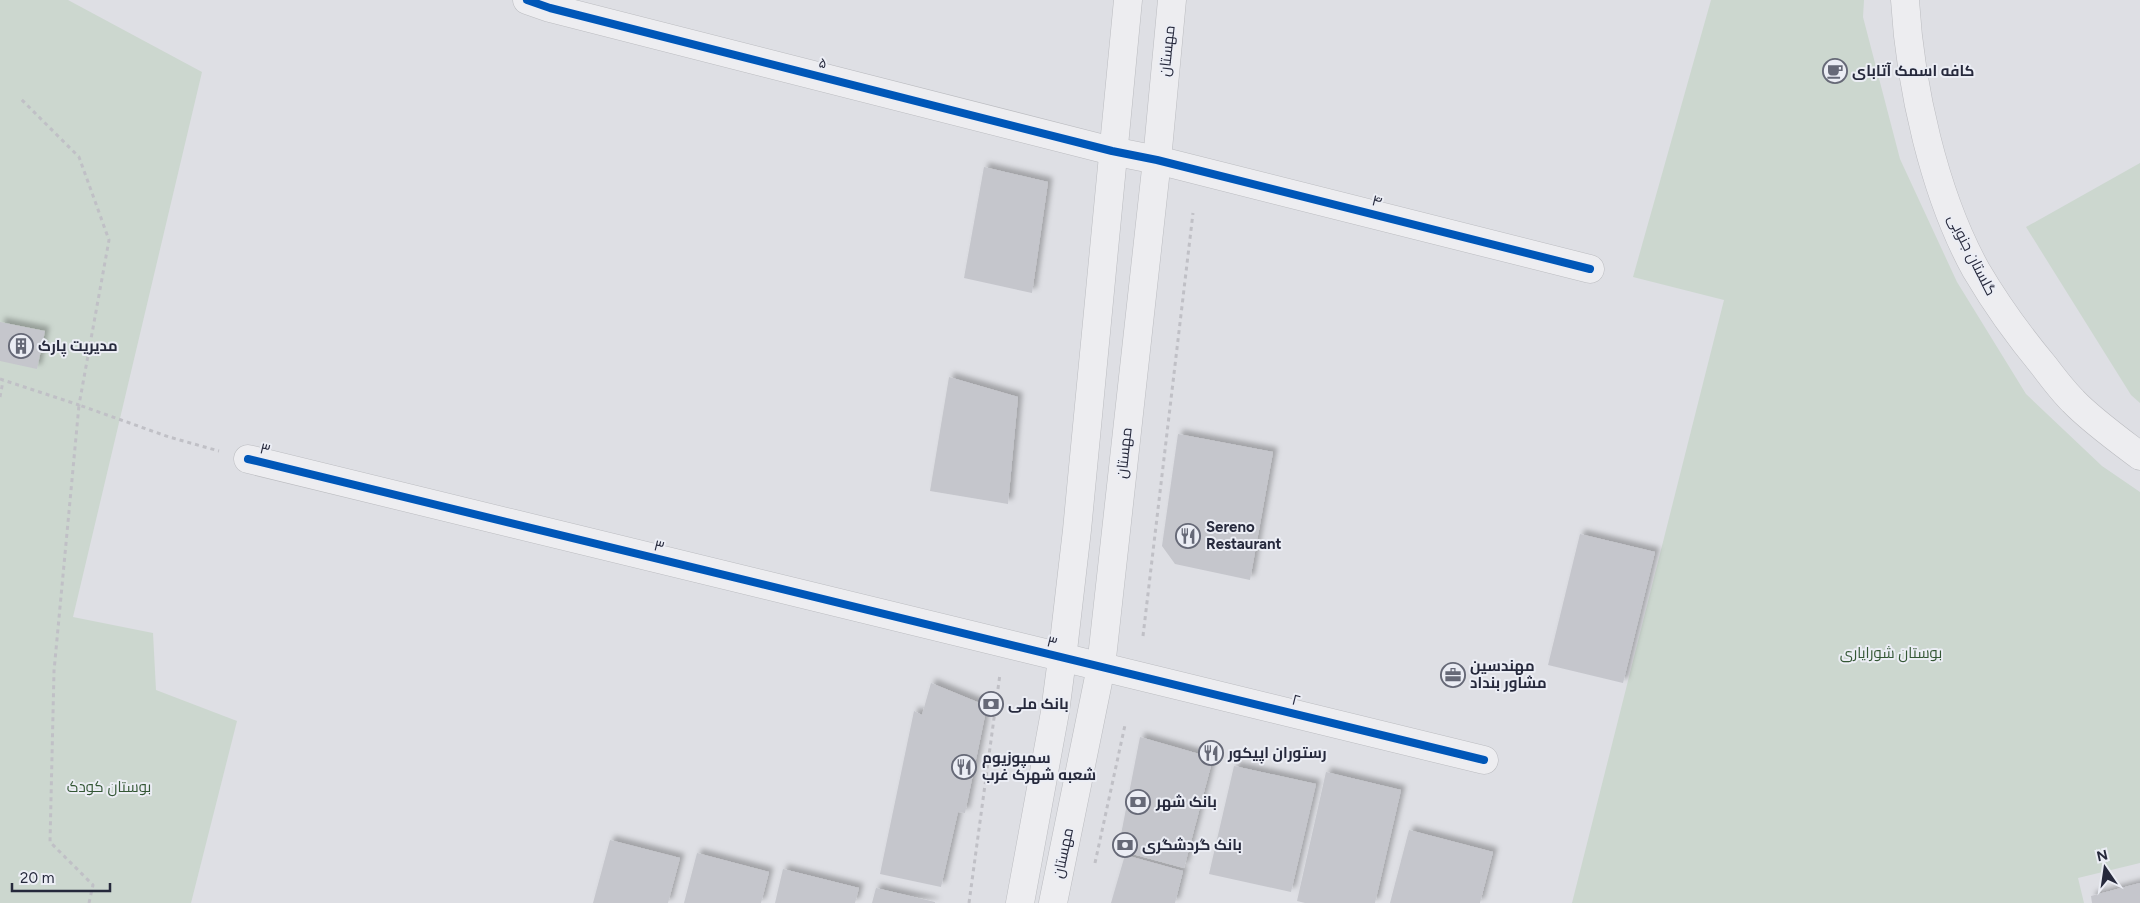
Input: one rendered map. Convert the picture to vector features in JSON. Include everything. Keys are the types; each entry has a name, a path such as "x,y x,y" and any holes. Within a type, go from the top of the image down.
{"street":[{"name":"۵","path":"527,0 550,8 1112,151 1157,160"},
{"path":"1020,903 1053,721 1062,659 1078,520 1128,0"},
{"name":"مهستان","path":"1052,903 1101,667 1157,160 1172,0"},
{"name":"گلستان جنوبی","path":"1905,0 1907,36 1918,99 1934,162 1949,211 1976,269 2018,336 2073,402 2140,456"},
{"name":"۴","path":"1157,160 1590,269"},
{"name":"۳","path":"248,459 1101,667"},
{"name":"۲","path":"1101,667 1484,760"}],"path":[{"path":"21,99 80,157 109,240 80,405 54,671 50,842 93,885 89,903"},
{"path":"1143,636 1193,213"},
{"path":"0,397 2,380 80,405 169,437 248,459"},
{"path":"968,903 1000,674"},
{"path":"1094,865 1125,724"}],"green space":[{"name":"بوستان کودک","path":"0,0 68,0 202,72 73,617 153,633 156,690 237,721 191,903 0,903"},
{"name":"بوستان شورایاری","path":"1711,0 1864,0 1863,17 1900,159 1957,282 2026,394 2102,466 2140,492 2140,863 2078,878 2084,903 1572,903 1724,300 1633,277"},
{"path":"2140,163 2140,403 2131,395 2026,227"}],"building":[{"path":"984,167 1048,182 1032,293 964,278"},
{"name":"مدیریت پارک","path":"0,322 45,331 37,369 0,361"},
{"path":"949,377 1018,397 1008,504 930,491"},
{"path":"1178,434 1273,452 1250,580 1175,564 1162,546"},
{"path":"1580,534 1655,552 1623,683 1548,665"},
{"path":"931,683 987,706 965,813 958,812 941,887 880,874 914,711 922,715"},
{"path":"1140,737 1213,758 1184,868 1118,850"},
{"path":"1234,766 1316,784 1291,892 1209,874"},
{"path":"1326,772 1401,790 1375,903 1305,903 1297,901"},
{"path":"1409,830 1493,852 1480,903 1390,903"},
{"path":"610,840 680,858 668,903 593,903"},
{"path":"697,853 769,872 761,903 684,903"},
{"path":"1125,855 1183,871 1175,903 1111,903"},
{"path":"783,869 859,888 855,903 775,903"},
{"path":"2140,883 2140,903 2092,903 2091,896"},
{"path":"876,888 935,902 935,903 872,903"}],"cycle path":[{"path":"527,0 550,8 1112,151 1157,160 1590,269"},
{"path":"248,459 1484,760"}],"place":[{"name":"کافه اسمک آتابای","path":"1835,71"},
{"name":"مدیریت پارک","path":"21,346"},
{"name":"Sereno Restaurant","path":"1188,536"},
{"name":"مهندسین مشاور بنداد","path":"1453,675"},
{"name":"بانک ملی","path":"991,704"},
{"name":"رستوران اپیکور","path":"1211,753"},
{"name":"سمپوزیوم شعبه شهرک غرب","path":"964,767"},
{"name":"بانک شهر","path":"1138,802"},
{"name":"بانک گردشگری","path":"1125,845"}]}
